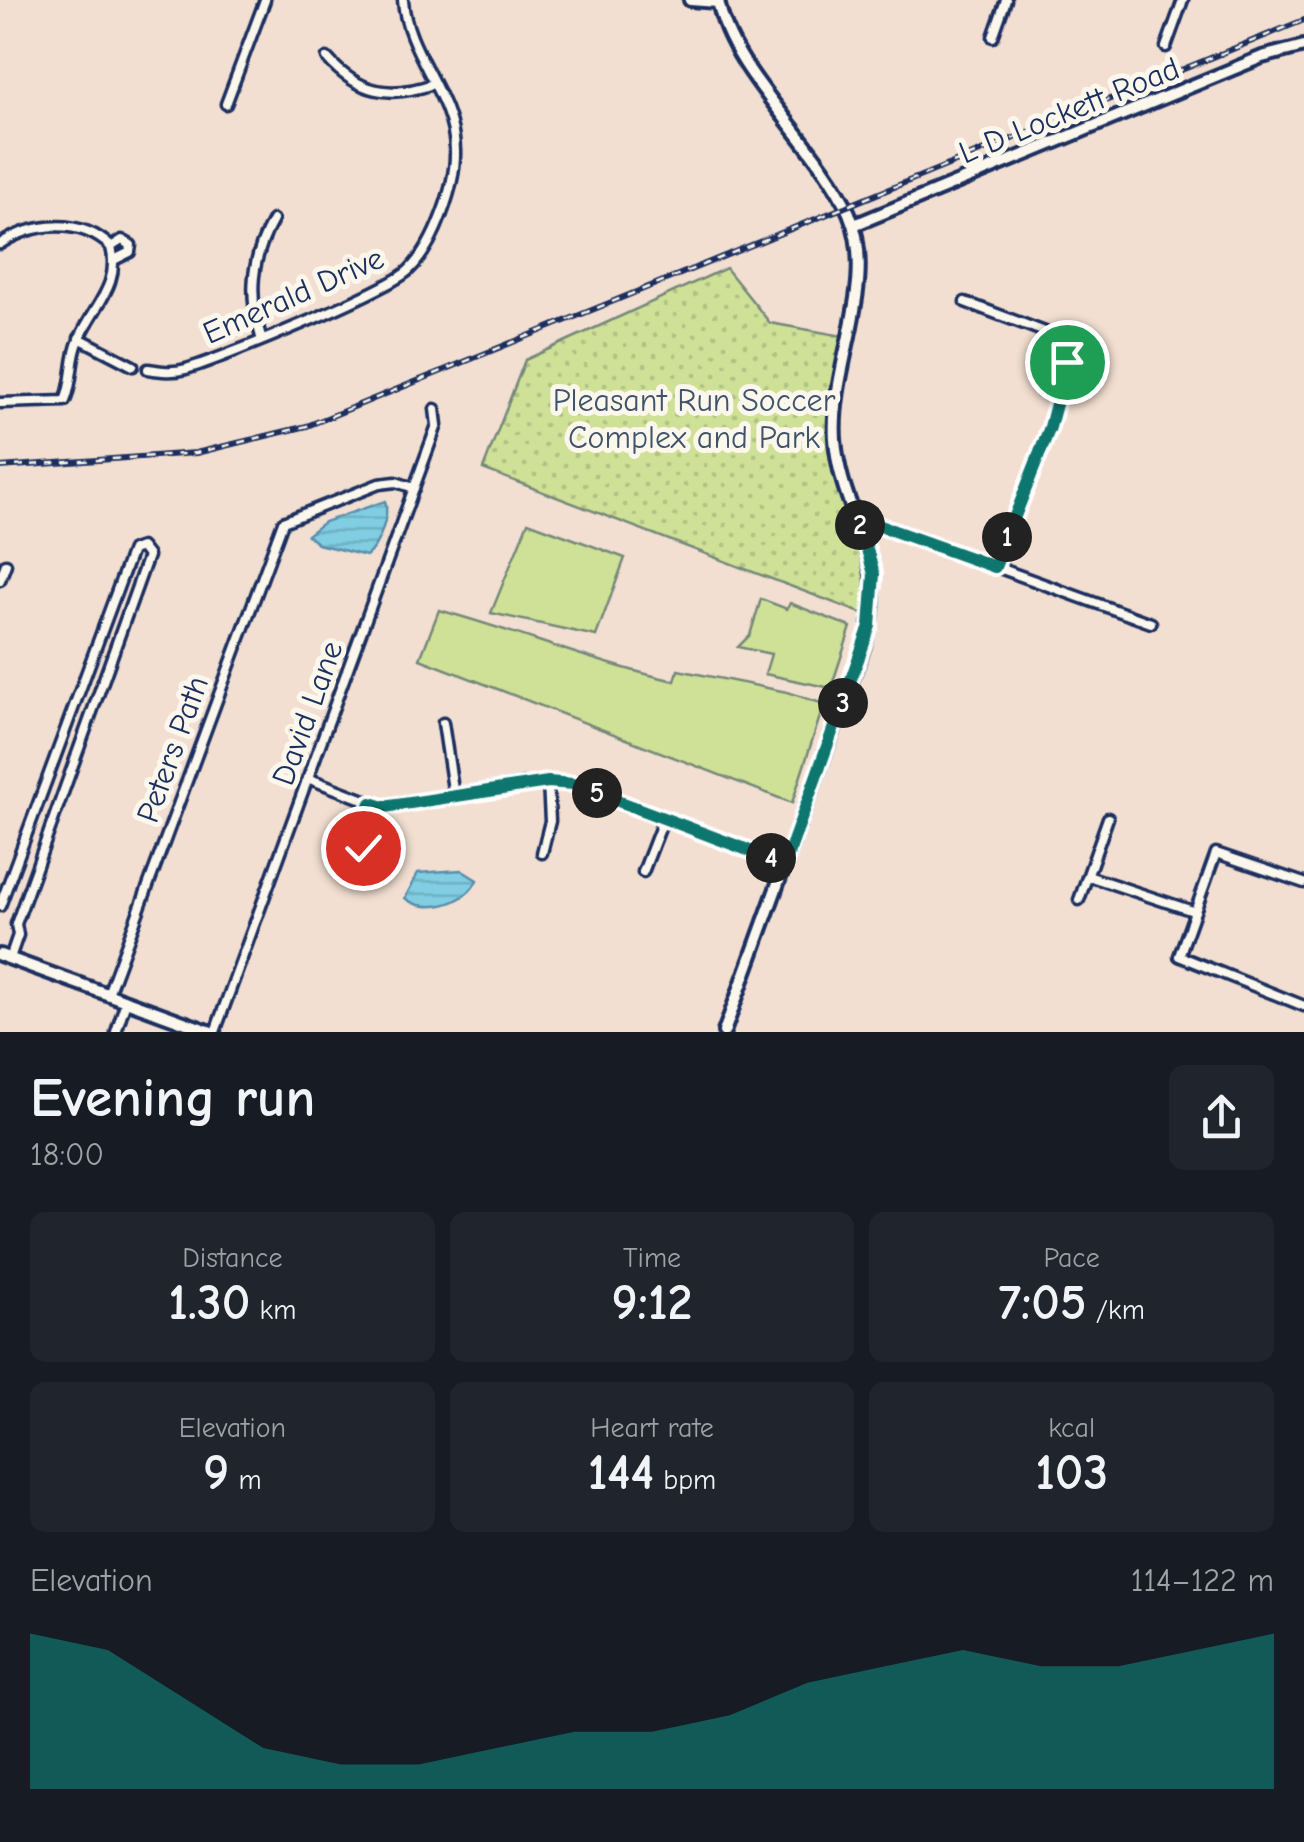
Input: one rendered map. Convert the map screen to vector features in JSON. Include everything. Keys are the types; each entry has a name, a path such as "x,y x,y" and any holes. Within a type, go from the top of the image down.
{"main road":[{"path":"690,0 718,1 731,39 836,187 854,225 858,266 835,440 874,574 870,626 724,1032"},
{"name":"L D Lockett Road","path":"854,225 1262,58 1304,46"},
{"path":"5,956 213,1032"}],"street":[{"path":"226,104 265,0"},
{"name":"Emerald Drive","path":"148,369 184,370 358,298 412,268 436,222 454,162 449,118 403,0"},
{"path":"993,36 1006,0"},
{"path":"1166,46 1183,0"},
{"path":"326,58 341,74 374,91 407,92 433,84"},
{"path":"262,337 252,307 252,277 273,220"},
{"path":"0,402 64,400 79,338 113,281 114,260 111,247 84,228 54,226 1,239"},
{"path":"111,247 122,240 132,245 130,252 114,260"},
{"path":"965,302 1045,332 1059,343 1067,362 1050,427 995,567"},
{"path":"79,338 133,366"},
{"name":"David Lane","path":"213,1032 310,779 437,425 434,408"},
{"name":"Peters Path","path":"108,994 283,522 379,484 396,482 414,488"},
{"path":"858,518 1151,624"},
{"path":"0,906 132,550 141,547 148,556 16,923 18,935 5,956"},
{"path":"0,580 6,564"},
{"path":"99,641 116,647"},
{"path":"443,724 454,796"},
{"path":"64,734 82,740"},
{"path":"310,779 384,807 548,782 573,784 785,864"},
{"path":"542,853 550,821 548,782"},
{"path":"363,848 358,840 371,803"},
{"path":"643,872 664,818"},
{"path":"1079,900 1108,818"},
{"path":"32,822 50,828"},
{"path":"1304,883 1216,853 1179,956 1304,1006"},
{"path":"1088,876 1193,911"},
{"path":"116,1032 126,1001"}],"green space":[{"name":"Pleasant Run Soccer Complex and Park","path":"726,268 770,323 843,336 829,419 831,457 851,505 871,576 866,615 483,469 525,360"},
{"path":"528,522 625,558 596,636 491,613"},
{"path":"761,599 787,609 790,603 851,627 831,688 765,674 771,654 738,647 750,635"},
{"path":"439,610 645,674 675,681 678,670 787,692 824,704 792,803 420,659"}],"water":[{"path":"385,501 382,530 366,556 318,544 307,535 324,522"},
{"path":"461,870 477,880 455,901 423,906 405,898 418,873"}],"railway":[{"path":"0,467 196,453 307,426 1304,20"}],"route":[{"path":"363,848 358,840 371,803 384,807 548,782 573,784 785,864 870,626 874,574 858,518 995,567 1050,427 1067,362"}]}
